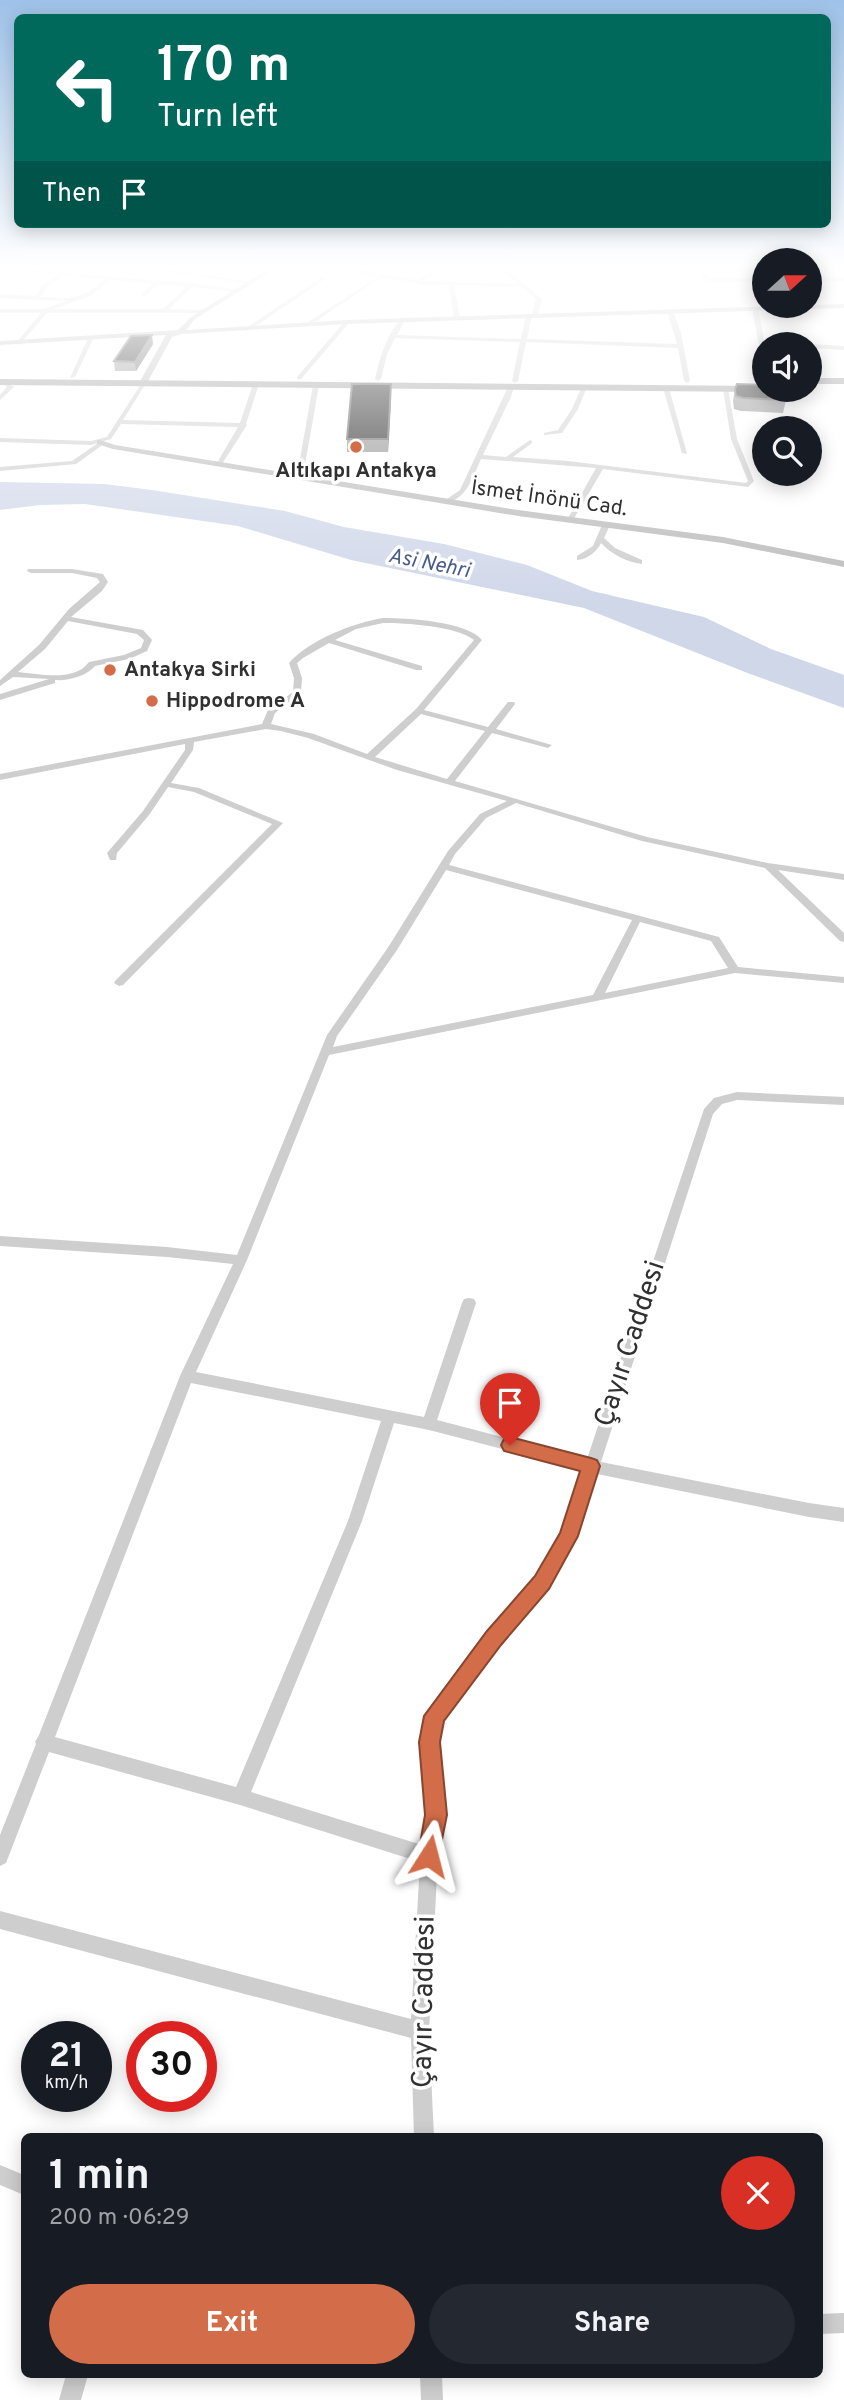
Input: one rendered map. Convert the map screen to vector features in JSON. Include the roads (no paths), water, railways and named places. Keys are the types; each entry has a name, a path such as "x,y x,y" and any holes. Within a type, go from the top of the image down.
{"highway":[{"path":"172,381 316,385 687,381"},
{"path":"432,381 584,387 752,389"},
{"path":"822,381 844,381"},
{"path":"822,390 844,390"}],"street":[{"path":"0,398 10,387 3,381"},
{"path":"0,468 74,463 109,438 143,381"},
{"path":"446,502 463,491 509,397 514,381"},
{"path":"220,463 244,425 256,384"},
{"path":"300,476 316,385"},
{"path":"546,434 560,432 575,409 584,387"},
{"path":"666,388 685,453"},
{"path":"478,457 748,485 751,481 729,420 726,389"},
{"path":"120,422 244,425"},
{"name":"İsmet İnönü Cad.","path":"0,440 102,442 446,502 761,546 844,564"},
{"path":"508,458 530,442"},
{"path":"570,520 600,468"},
{"path":"580,558 596,547 606,525"},
{"path":"600,538 611,550 639,562"},
{"path":"5,678 42,647 66,618 99,589 103,579 98,575 72,571 31,571"},
{"path":"0,697 88,671 92,664 126,657 144,649 148,640 140,632 66,618"},
{"path":"265,726 271,712 298,693 298,678 293,663 360,622 386,619 442,626 475,636 478,640 419,711 369,757"},
{"path":"328,640 419,668"},
{"path":"5,678 62,678"},
{"path":"449,782 511,704"},
{"path":"419,711 548,746"},
{"path":"0,777 265,726 288,728 449,782 645,839 768,866 844,877"},
{"path":"113,858 112,853 146,813 189,750 190,740"},
{"path":"119,983 278,823 196,790 164,784"},
{"path":"0,1857 187,1376 241,1260 332,1035 393,948 442,866 483,816 515,800"},
{"path":"442,866 715,939 735,970"},
{"path":"768,866 844,939"},
{"path":"598,996 638,917"},
{"path":"327,1052 735,970 844,980"},
{"name":"Çayır Caddesi","path":"424,2133 420,2031 429,1856 436,1815 430,1742 435,1716 494,1638 542,1583 569,1536 708,1112 718,1101 737,1096 844,1101"},
{"path":"0,1241 167,1252 241,1260"},
{"path":"429,1424 469,1303"},
{"path":"187,1376 390,1415 591,1466 844,1515"},
{"path":"240,1797 355,1521 390,1415"},
{"path":"43,1742 240,1797 429,1856"},
{"path":"0,1920 420,2031"},
{"path":"0,2175 21,2184"},
{"path":"823,2324 844,2323"},
{"path":"70,2400 76,2378"},
{"path":"431,2378 432,2400"}],"water":[{"name":"Asi Nehri","path":"0,482 104,484 152,490 285,511 344,527 444,544 527,565 592,591 704,617 771,649 844,675 844,708 584,608 351,560 238,526 85,504 40,505 0,510"}],"place":[{"name":"Altıkapı Antakya","path":"356,447"},
{"name":"Antakya Sirki","path":"110,670"},
{"name":"Hippodrome A","path":"152,701"}]}
